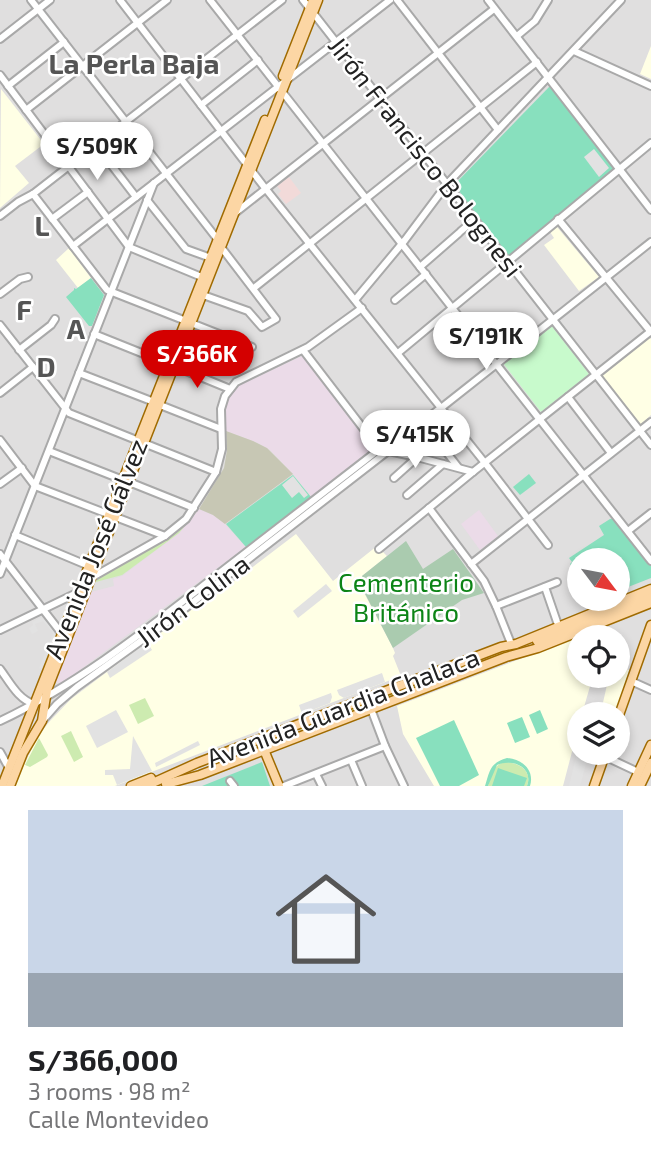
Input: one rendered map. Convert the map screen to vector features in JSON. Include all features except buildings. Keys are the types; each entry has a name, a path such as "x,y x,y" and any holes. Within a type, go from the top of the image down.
{"main road":[{"name":"Avenida José Gálvez","path":"2,786 83,591 89,566 126,481 312,7 318,0"},
{"name":"Avenida José Gálvez","path":"281,89 295,61 312,7"},
{"path":"295,61 301,68 305,67"},
{"name":"Avenida José Gálvez","path":"189,322 203,295 211,258 235,213 249,168"},
{"name":"Avenida José Gálvez","path":"83,591 91,578 112,516"},
{"path":"514,645 651,586"},
{"name":"Avenida Guardia Chalaca","path":"630,593 651,586"},
{"path":"514,645 651,596"},
{"name":"Avenida Guardia Chalaca","path":"146,786 200,775 651,603"},
{"name":"Avenida Guardia Chalaca","path":"160,786 175,781 197,763 502,647 514,645 584,611"},
{"path":"624,702 651,625"},
{"name":"Avenida José Gálvez","path":"41,724 45,699 65,635"},
{"name":"Avenida Guardia Chalaca","path":"506,657 514,645"},
{"path":"27,724 31,730 41,724"},
{"name":"Jirón Colina","path":"10,786 23,753 41,724"},
{"path":"260,739 281,786"},
{"path":"632,786 651,745"},
{"path":"131,786 197,763"},
{"path":"640,786 651,763"},
{"path":"594,786 601,765"}],"street":[{"path":"31,0 276,318 261,327 248,311 203,295"},
{"path":"0,39 50,0"},
{"path":"120,0 249,168 548,544"},
{"path":"26,110 167,0"},
{"path":"210,0 651,561"},
{"path":"0,216 33,194 282,0"},
{"name":"Jirón Francisco Bolognesi","path":"303,0 312,7 335,42 651,445"},
{"path":"287,81 390,0"},
{"path":"397,0 498,130"},
{"path":"488,0 651,210"},
{"path":"517,36 535,21 548,0"},
{"path":"355,300 447,184 549,78 618,1"},
{"path":"235,213 494,9"},
{"path":"8,86 64,42"},
{"path":"574,51 651,86"},
{"path":"201,105 258,60"},
{"path":"254,288 537,62"},
{"path":"0,75 129,247 206,279"},
{"path":"73,246 166,173 281,89"},
{"path":"398,353 651,143"},
{"path":"96,145 139,195 148,200 186,249 211,258"},
{"path":"2,568 154,183"},
{"path":"52,219 88,192"},
{"path":"33,194 111,292 252,347"},
{"path":"379,549 651,332 558,219"},
{"path":"420,267 474,220"},
{"name":"Jirón Colina","path":"356,471 388,451 401,437 651,242"},
{"path":"395,300 426,274"},
{"path":"0,294 20,279 28,277"},
{"path":"91,578 165,536 186,519 216,472 221,456 221,409 236,382 303,350 362,308"},
{"path":"19,349 55,319"},
{"path":"0,325 69,413 216,472"},
{"path":"94,334 230,389"},
{"path":"303,350 379,449 473,472"},
{"path":"0,393 33,367"},
{"path":"79,373 221,429"},
{"path":"568,397 611,453"},
{"path":"471,564 651,422"},
{"path":"394,478 443,434"},
{"name":"Jirón Colina","path":"0,721 45,699 106,659 246,557 356,471 379,449 401,437"},
{"path":"0,440 34,486 165,536"},
{"path":"437,440 459,468"},
{"path":"49,451 194,508"},
{"path":"407,495 443,464"},
{"path":"0,484 22,468"},
{"path":"429,508 484,581 514,645"},
{"path":"628,531 651,513"},
{"path":"15,535 89,566"},
{"path":"0,554 2,568 43,608 65,635"},
{"name":"Jirón Colina","path":"41,724 71,692 223,574"},
{"path":"496,606 557,582"},
{"path":"545,587 557,622"},
{"path":"0,630 83,591"},
{"path":"0,669 24,700 34,704"},
{"path":"631,681 651,690"},
{"path":"371,709 404,786"},
{"path":"281,786 385,746"},
{"path":"0,752 9,768"},
{"path":"351,760 362,786"},
{"path":"625,765 638,772"},
{"path":"218,768 229,781"},
{"path":"316,774 322,786"}],"shaded area":[{"path":"0,0 651,0 651,786 0,786"},
{"path":"651,46 651,79 640,74"},
{"path":"1,89 44,144 15,166 29,183 0,208"},
{"path":"594,149 609,168 599,177 584,157"},
{"path":"289,177 301,193 286,204 278,194 281,191 277,186"},
{"path":"557,227 599,277 579,291 544,245 554,238 550,232"},
{"path":"69,248 91,278 78,288 56,260"},
{"path":"467,335 475,345 463,355 455,344"},
{"path":"649,337 651,415 640,425 601,377"},
{"path":"304,355 375,447 311,497 270,450 226,431 225,416 229,396 236,387"},
{"path":"226,431 267,448 293,474 225,524 199,509 224,468"},
{"path":"293,476 308,495 304,498 299,492 292,498 282,485"},
{"path":"199,509 225,524 246,547 61,684 55,682 91,592 114,586 113,579 122,576 179,533"},
{"path":"479,510 498,536 480,550 461,524"},
{"path":"296,534 333,581 377,546 387,556 362,576 364,582 360,585 393,648 393,656 401,676 115,786 14,786 38,736 71,699 200,602 203,605"},
{"path":"326,584 332,591 298,618 293,611"},
{"path":"42,617 56,634 42,669 39,668 53,633 43,621 35,624 38,631 32,634 29,628 33,625 32,622"},
{"path":"567,641 567,688 590,688 585,702 567,702 569,765 563,786 434,786 403,734 397,706"},
{"path":"147,642 152,650 110,678 107,672"},
{"path":"382,673 385,682 344,698 339,695 337,690"},
{"path":"606,688 624,688 619,702 603,702"},
{"path":"331,693 330,703 302,714 299,705"},
{"path":"116,710 128,732 97,748 86,726"},
{"path":"133,736 152,771 117,785 113,775 105,775 105,770 130,769"},
{"path":"198,741 200,745 156,767 155,763"},
{"path":"574,765 586,765 580,786 569,786"}],"green space":[{"path":"550,86 616,170 509,257 455,184"},
{"path":"91,278 104,295 92,326 89,326 66,297 74,288"},
{"path":"551,325 589,374 541,412 503,363"},
{"path":"529,474 536,483 520,495 513,487"},
{"path":"293,475 311,497 246,547 226,524"},
{"path":"197,510 179,533 122,575 92,583 178,532"},
{"path":"614,518 651,564 651,578 630,586 630,548 584,548 604,535 599,526"},
{"name":"Cementerio Británico","path":"406,541 423,569 453,549 484,593 462,600 393,648 360,584 364,582 362,576"},
{"path":"523,644 302,731 301,729 462,665"},
{"path":"145,698 154,716 138,724 129,705"},
{"path":"540,710 548,729 537,734 529,715"},
{"path":"522,717 530,737 515,743 507,723"},
{"path":"454,720 479,775 459,786 440,786 416,738"},
{"path":"71,731 83,757 74,762 61,736"},
{"path":"39,738 47,757 30,767 25,765"},
{"path":"507,758 526,766 531,775 530,786 527,786 525,769 515,764 503,763 497,765 488,786 485,786 491,768"},
{"path":"262,762 270,786 202,786"},
{"path":"504,762 526,771 527,786 488,786 495,769"},
{"path":"498,768 527,778 524,786 492,786"}],"district":[{"name":"La Perla Baja","path":"134,64"},
{"name":"L","path":"42,226"},
{"name":"F","path":"24,310"},
{"name":"A","path":"76,329"},
{"name":"D","path":"46,367"}]}
